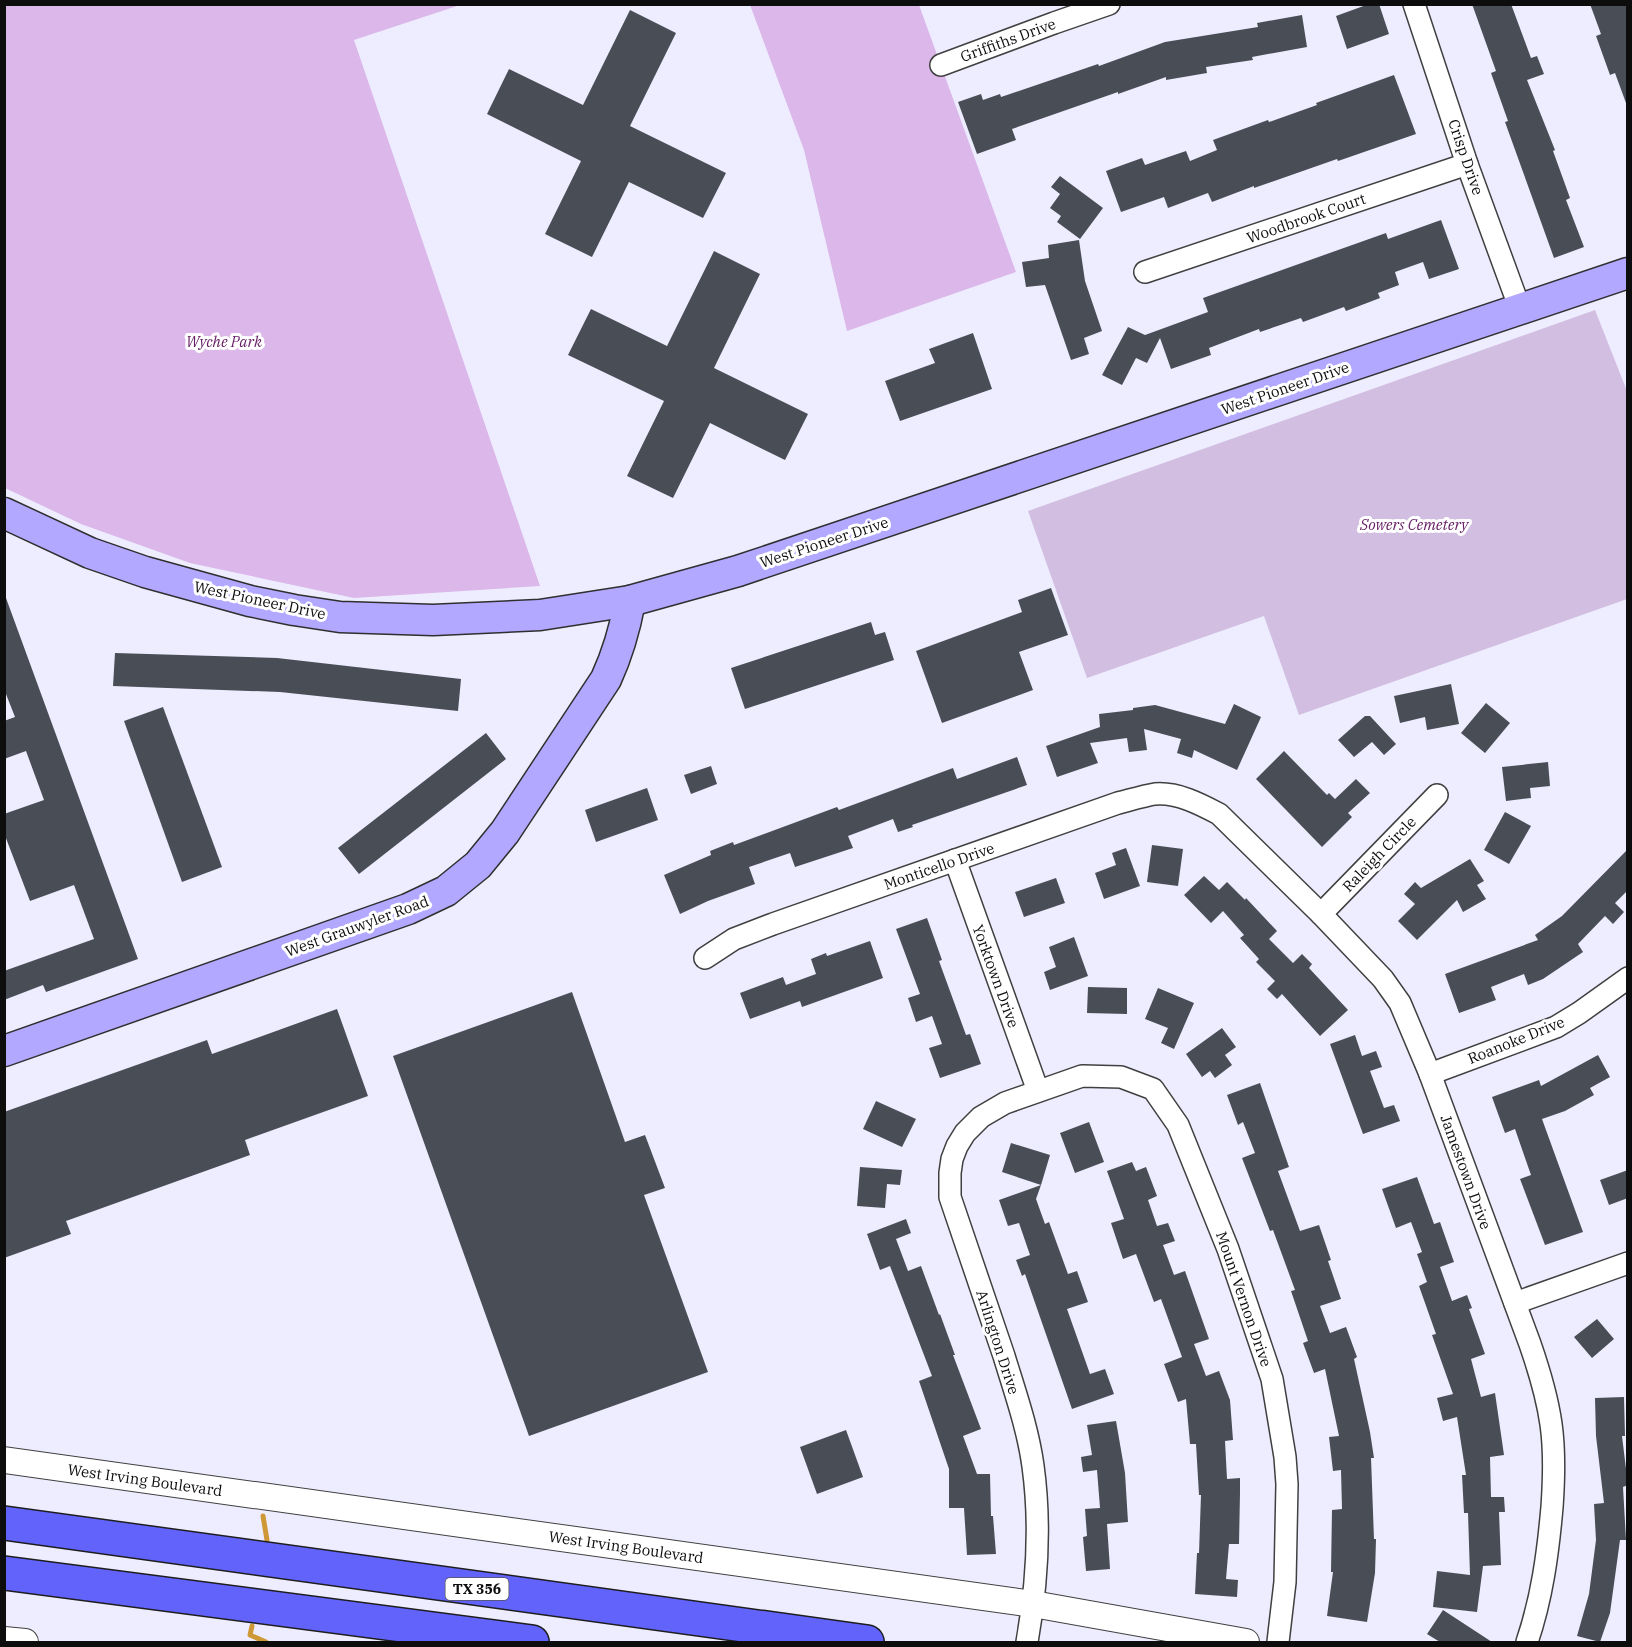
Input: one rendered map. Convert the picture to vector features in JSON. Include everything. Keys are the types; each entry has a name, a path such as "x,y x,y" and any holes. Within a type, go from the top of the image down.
{"main road":[{"name":"West Pioneer Drive","path":"4,513 90,553 145,572 250,601 294,610 340,617 433,620 559,613 630,601 738,571 1628,273"},
{"name":"West Grauwyler Road","path":"4,1051 408,909 446,891 478,865 505,832 606,679 618,654 630,601"},
{"name":"TX 356","path":"4,1524 867,1642"},
{"path":"4,1573 532,1642"}],"street":[{"name":"Griffiths Drive","path":"941,65 1050,14 1109,4"},
{"name":"Crisp Drive","path":"1414,4 1467,164 1520,309"},
{"name":"Woodbrook Court","path":"1145,272 1467,164"},
{"name":"Monticello Drive","path":"705,958 744,935 1118,803 1157,794 1179,797"},
{"name":"Raleigh Circle","path":"1321,914 1437,795"},
{"name":"Jamestown Drive","path":"1179,797 1203,805 1219,814 1321,914 1383,979 1403,1009 1430,1074 1515,1303 1541,1377 1547,1402 1554,1480 1550,1538 1538,1604 1527,1642"},
{"name":"Yorktown Drive","path":"955,860 1038,1091"},
{"name":"Roanoke Drive","path":"1430,1074 1556,1027 1628,978"},
{"name":"Mount Vernon Drive","path":"1038,1091 1082,1076 1121,1077 1153,1089 1178,1125 1228,1249 1272,1379 1285,1457 1287,1484 1285,1582 1278,1642"},
{"name":"Arlington Drive","path":"1027,1642 1033,1604 1037,1517 1033,1467 1016,1394 950,1197 950,1173 957,1146 965,1133 981,1117 1005,1103 1038,1091"},
{"path":"1515,1303 1628,1263"},
{"name":"West Irving Boulevard","path":"4,1460 1033,1604 1246,1642"},
{"path":"4,1640 25,1642"}],"green space":[{"name":"Wyche Park","path":"5,4 460,5 354,40 540,586 354,598 190,563 81,524 5,488"},
{"path":"750,5 919,5 1016,272 847,331 804,150"},
{"name":"Sowers Cemetery","path":"1595,310 1627,391 1627,599 1299,715 1264,616 1087,678 1028,511"}],"building":[{"path":"1369,4 1379,4 1389,34 1347,49 1336,16"},
{"path":"1472,4 1511,4 1531,58 1537,56 1544,74 1527,80 1555,150 1553,151 1570,198 1566,200 1584,247 1554,258 1505,122 1508,121 1491,73 1496,71"},
{"path":"1590,4 1628,4 1628,103 1626,103 1615,73 1610,75 1596,36 1601,34"},
{"path":"630,10 676,33 630,126 726,173 703,218 629,182 592,257 545,234 581,161 487,114 509,69 583,105"},
{"path":"1302,15 1307,47 1252,57 1253,60 1206,67 1207,73 1166,80 1166,77 1118,94 1118,92 1012,129 1016,140 977,154 958,102 981,94 983,100 1000,94 1001,97 1165,42 1258,27 1257,23"},
{"path":"1394,75 1416,134 1254,188 1254,186 1212,202 1208,193 1168,208 1164,197 1121,212 1106,171 1142,158 1145,165 1186,151 1190,161 1217,150 1213,140 1317,105 1316,103"},
{"path":"1060,176 1103,208 1080,239 1057,222 1061,216 1050,208 1060,194 1051,187"},
{"path":"1441,220 1459,269 1429,279 1423,262 1395,272 1399,285 1378,293 1380,298 1346,311 1344,307 1303,322 1301,318 1260,332 1259,329 1209,348 1211,355 1171,369 1160,338 1147,363 1136,358 1122,385 1102,375 1128,327 1145,335 1208,312 1203,298 1386,233 1388,239"},
{"path":"1079,240 1085,281 1102,331 1084,338 1089,354 1071,360 1045,285 1026,287 1022,262 1049,258 1048,245"},
{"path":"714,251 760,274 714,368 808,414 785,460 710,423 673,498 627,476 664,401 568,355 591,309 667,346"},
{"path":"973,333 992,389 900,421 885,381 935,363 929,349"},
{"path":"1051,588 1068,635 1019,652 1033,690 942,723 916,651 1022,612 1018,600"},
{"path":"4,598 6,598 138,959 46,992 43,985 4,1000 4,971 94,939 74,885 30,901 4,833 4,814 44,800 26,751 4,759 4,721 15,717 4,689"},
{"path":"871,622 875,635 885,632 894,660 745,709 731,668"},
{"path":"115,653 277,658 461,679 458,711 280,692 113,686"},
{"path":"1451,684 1459,724 1427,730 1425,717 1400,723 1394,696"},
{"path":"1486,703 1510,723 1485,753 1461,733"},
{"path":"1234,704 1261,717 1237,770 1194,750 1192,758 1177,753 1181,739 1144,729 1147,750 1129,752 1127,738 1090,743 1098,763 1057,777 1046,746 1100,727 1099,714 1155,705 1225,724"},
{"path":"163,707 222,867 182,882 124,721"},
{"path":"1365,716 1370,716 1396,744 1384,755 1372,742 1354,757 1338,740"},
{"path":"486,733 506,759 359,874 338,848"},
{"path":"1284,751 1327,795 1329,793 1335,799 1356,779 1370,793 1348,813 1352,817 1322,847 1256,779"},
{"path":"1017,757 1027,785 898,832 893,819 848,836 853,848 795,867 790,853 749,867 755,884 680,914 664,875 711,855 710,851 733,842 734,845 837,807 839,810 953,768 957,779"},
{"path":"1548,762 1550,786 1530,788 1531,798 1506,801 1502,767"},
{"path":"711,766 717,784 691,794 684,775"},
{"path":"647,788 658,820 596,842 585,810"},
{"path":"1505,812 1531,826 1509,864 1484,850"},
{"path":"1152,845 1183,849 1178,886 1147,882"},
{"path":"1126,848 1140,886 1104,899 1095,873 1116,865 1112,853"},
{"path":"1628,849 1628,890 1615,903 1624,912 1613,924 1605,916 1578,944 1583,952 1543,979 1528,985 1524,974 1491,987 1496,1000 1459,1013 1445,974 1538,940 1535,935 1562,916"},
{"path":"1470,859 1484,881 1477,885 1486,899 1463,912 1457,900 1417,940 1398,921 1415,904 1404,894 1415,882 1421,888"},
{"path":"1204,876 1219,890 1227,882 1245,900 1246,898 1277,931 1269,939 1293,963 1302,954 1312,964 1309,968 1348,1010 1320,1036 1282,994 1277,999 1267,989 1275,981 1256,962 1259,959 1240,938 1244,935 1223,911 1211,923 1184,895"},
{"path":"1056,878 1065,903 1024,917 1015,892"},
{"path":"927,918 942,960 939,961 966,1035 970,1034 981,1064 940,1078 929,1048 942,1044 932,1016 916,1022 908,998 920,994 896,929"},
{"path":"1074,937 1088,976 1050,990 1044,972 1056,967 1049,947"},
{"path":"870,941 883,978 802,1007 800,1001 750,1019 740,993 783,977 786,985 816,974 811,959"},
{"path":"1088,987 1127,988 1127,1014 1087,1013"},
{"path":"1158,988 1194,1003 1174,1049 1161,1043 1168,1028 1145,1019"},
{"path":"572,992 625,1142 645,1135 665,1188 644,1195 708,1372 529,1436 393,1056"},
{"path":"337,1009 368,1096 245,1140 250,1155 66,1221 71,1234 4,1258 4,1112 207,1040 212,1054"},
{"path":"1222,1028 1236,1047 1225,1055 1232,1065 1215,1078 1210,1071 1202,1077 1186,1054"},
{"path":"1355,1035 1362,1056 1376,1051 1382,1067 1370,1071 1384,1108 1394,1105 1400,1121 1363,1134 1330,1044"},
{"path":"1598,1055 1610,1077 1590,1088 1594,1095 1565,1111 1542,1119 1583,1232 1545,1245 1520,1179 1531,1175 1515,1129 1505,1133 1492,1097 1539,1080 1541,1086"},
{"path":"1260,1083 1289,1167 1278,1171 1300,1231 1319,1225 1331,1260 1328,1261 1341,1299 1320,1306 1330,1333 1346,1327 1357,1357 1354,1359 1374,1458 1371,1458 1374,1539 1376,1539 1375,1573 1367,1622 1327,1616 1333,1572 1331,1572 1332,1510 1342,1509 1341,1470 1333,1471 1329,1437 1339,1436 1325,1369 1314,1373 1303,1343 1308,1341 1291,1291 1295,1290 1273,1230 1270,1231 1242,1158 1255,1153 1243,1122 1238,1125 1227,1095"},
{"path":"876,1101 916,1119 902,1147 863,1129"},
{"path":"1089,1122 1104,1162 1075,1173 1060,1133"},
{"path":"1011,1143 1050,1155 1041,1185 1002,1172"},
{"path":"1132,1162 1136,1171 1146,1167 1157,1196 1148,1200 1157,1226 1168,1223 1175,1241 1163,1245 1174,1275 1185,1271 1209,1339 1194,1344 1206,1376 1219,1371 1230,1400 1233,1440 1225,1441 1227,1479 1240,1478 1239,1544 1229,1544 1226,1579 1238,1580 1237,1597 1195,1594 1201,1495 1199,1495 1196,1444 1190,1444 1186,1399 1178,1402 1164,1364 1182,1357 1161,1299 1154,1302 1136,1254 1123,1259 1111,1223 1124,1219 1107,1171"},
{"path":"860,1167 902,1170 900,1185 887,1184 885,1208 857,1206"},
{"path":"1628,1170 1628,1198 1609,1205 1600,1180"},
{"path":"1417,1177 1434,1224 1440,1222 1454,1262 1440,1267 1452,1301 1467,1295 1472,1308 1469,1309 1485,1354 1471,1359 1481,1397 1495,1393 1504,1455 1490,1457 1491,1497 1504,1497 1505,1512 1499,1512 1501,1565 1483,1566 1477,1612 1433,1607 1437,1571 1470,1575 1468,1513 1464,1513 1462,1475 1466,1475 1457,1417 1443,1421 1437,1398 1453,1394 1432,1335 1436,1334 1419,1286 1427,1282 1417,1254 1422,1252 1411,1222 1396,1228 1382,1189"},
{"path":"1041,1185 1036,1199 1045,1224 1049,1222 1068,1274 1077,1271 1088,1302 1067,1309 1090,1374 1105,1369 1114,1394 1072,1409 1025,1274 1022,1276 1016,1260 1030,1255 1019,1223 1008,1226 999,1200"},
{"path":"906,1219 911,1233 896,1239 908,1271 921,1266 981,1429 963,1436 977,1474 990,1474 991,1516 993,1516 996,1554 967,1555 964,1508 949,1508 949,1469 919,1381 932,1376 890,1266 880,1270 867,1234"},
{"path":"1597,1319 1614,1339 1592,1358 1574,1337"},
{"path":"1624,1397 1625,1436 1622,1436 1628,1485 1623,1487 1626,1540 1620,1540 1610,1613 1600,1642 1577,1636 1589,1594 1596,1540 1594,1504 1604,1503 1596,1436 1595,1398"},
{"path":"1116,1421 1125,1473 1128,1522 1107,1524 1110,1569 1086,1571 1083,1537 1087,1536 1085,1509 1100,1508 1097,1470 1083,1472 1081,1457 1092,1455 1087,1425"},
{"path":"846,1430 863,1477 817,1494 800,1447"},
{"path":"1443,1610 1492,1642 1440,1642 1427,1634"}],"waterway":[{"path":"263,1516 267,1540"},
{"path":"252,1626 250,1635 266,1642"}]}
